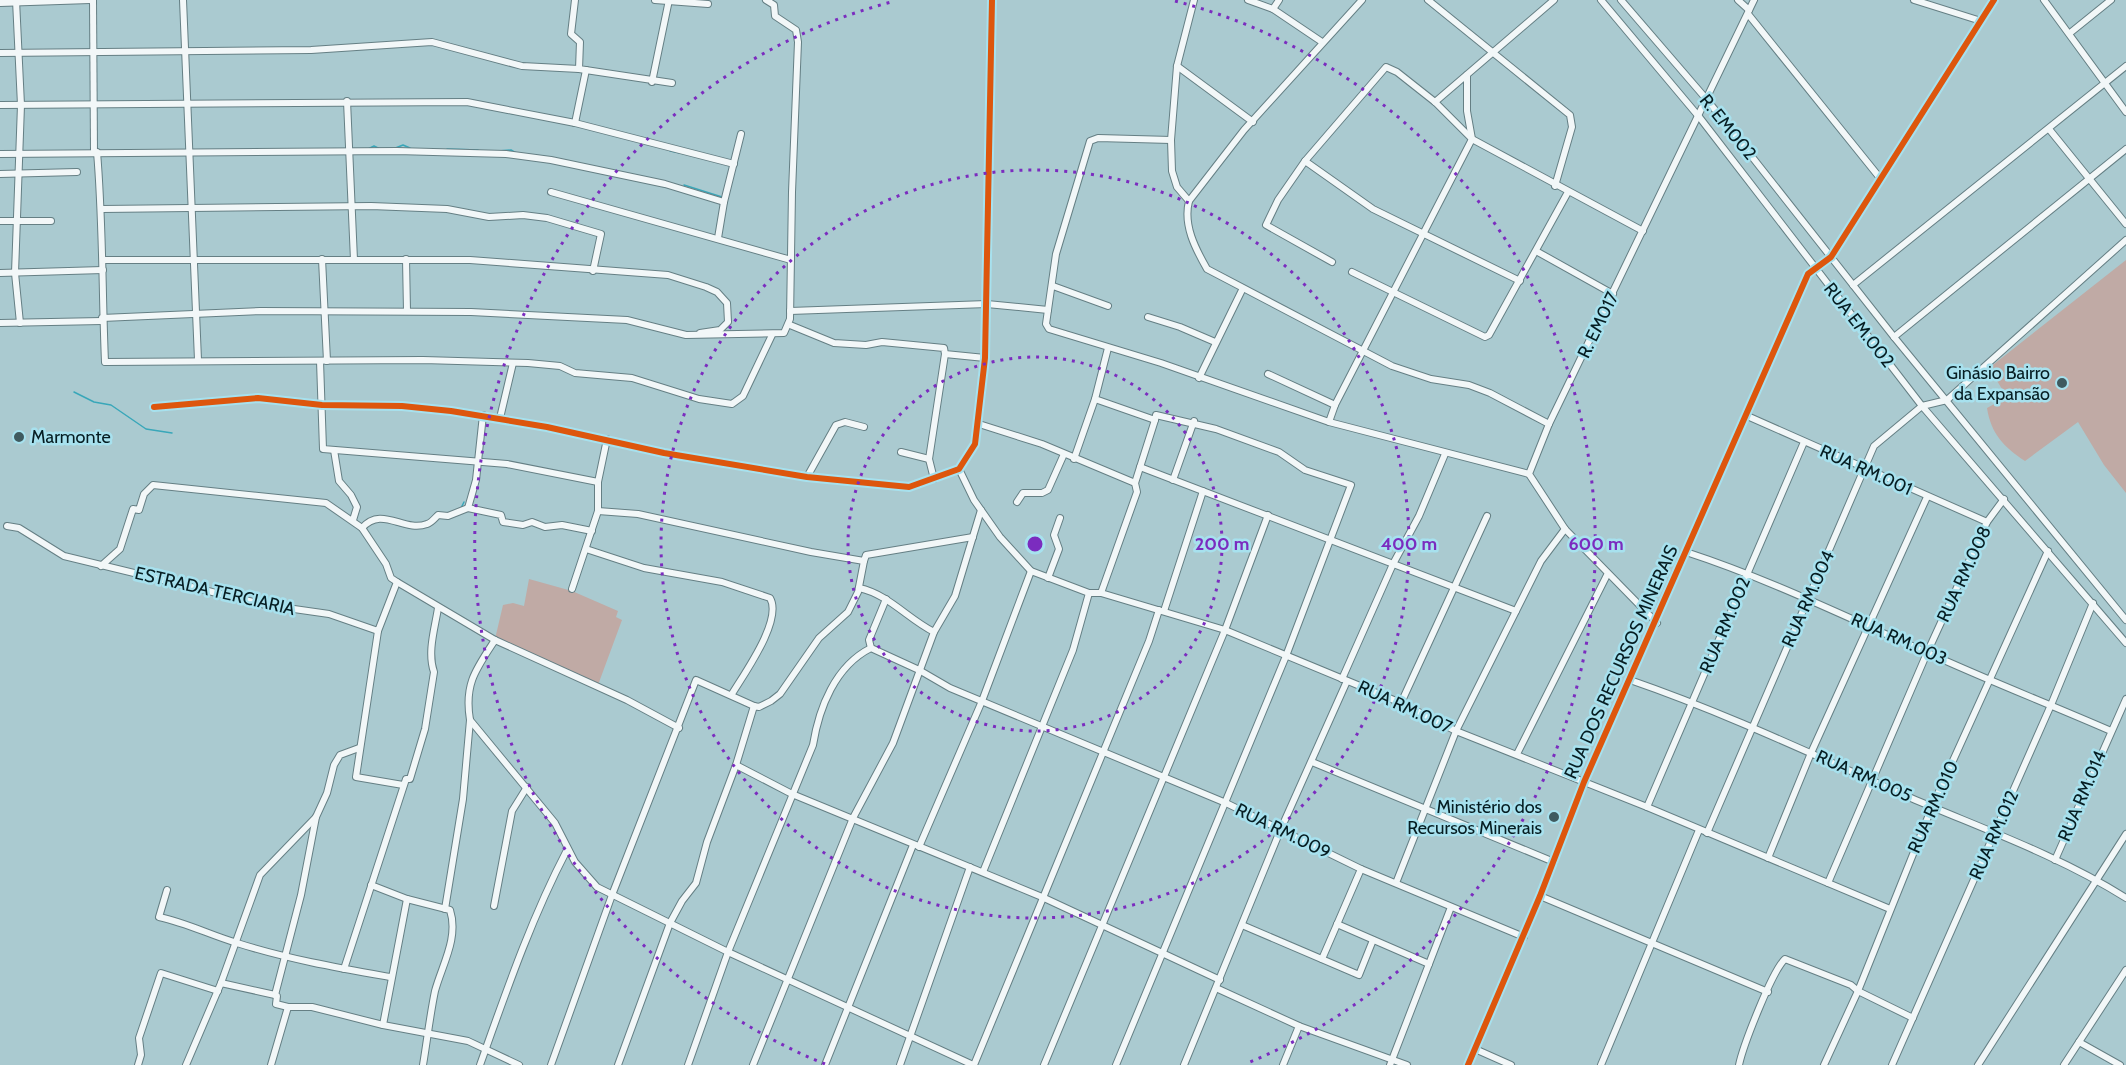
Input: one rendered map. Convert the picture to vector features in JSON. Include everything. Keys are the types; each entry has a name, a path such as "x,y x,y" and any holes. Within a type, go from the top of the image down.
{"street":[{"path":"0,3 91,0 93,105 104,260 102,319 105,362 198,360 548,364 575,373 632,378 699,399 732,404 742,396 772,335"},
{"path":"183,0 198,360"},
{"path":"575,0 571,34 580,42 579,69"},
{"path":"656,0 708,4"},
{"path":"0,323 196,313 407,311 627,320 669,332 697,335 784,333 790,326 798,42 796,30 775,16 774,5 766,0"},
{"path":"154,407 258,398 322,405 402,406 483,415 664,453 807,477 909,487 959,470 975,444 985,358 986,209 992,0"},
{"path":"1189,201 1178,188 1172,171 1171,140 1177,66 1194,0"},
{"path":"1248,0 1274,9 1322,42"},
{"path":"1274,9 1279,0"},
{"path":"1362,0 1244,130 1189,201 1186,214 1194,247 1207,269 1242,290 1392,366 1431,379 1469,385 1490,393 1550,424"},
{"path":"1428,0 1570,115 1572,127 1555,186"},
{"path":"1435,102 1554,0"},
{"name":"RUA EM.002","path":"1601,0 1700,118 1922,405 2126,643"},
{"name":"R. EM002","path":"1621,0 1708,101 1830,257"},
{"path":"1738,0 1880,178"},
{"name":"R. EM017","path":"1529,474 1550,424 1700,118 1754,0"},
{"path":"1914,0 1981,21"},
{"path":"1817,270 1830,257 1994,0"},
{"path":"2044,0 2126,112"},
{"path":"2070,33 2111,0"},
{"path":"652,82 669,1"},
{"path":"16,2 21,105 15,273 20,322"},
{"path":"0,53 311,50 432,42 522,66 579,69 652,82 672,83"},
{"path":"1177,66 1252,122"},
{"path":"1853,285 2126,66"},
{"path":"1332,262 1266,225 1278,200 1305,161 1386,67 1435,102 1472,139 1555,186 1643,231"},
{"path":"575,123 586,70"},
{"path":"1329,422 1335,405 1472,139 1467,111 1467,75"},
{"path":"347,101 354,260"},
{"path":"0,105 467,102 575,123 734,164"},
{"path":"2049,129 2126,224"},
{"path":"718,238 724,202 741,134"},
{"path":"1171,140 1098,138 1090,141 1056,254 1046,324 1049,329 1161,363 1329,422 1529,474 1565,529 1607,575 1657,623"},
{"path":"1894,337 2126,149"},
{"path":"0,154 350,152 506,154 551,160 682,187 724,202"},
{"path":"1305,161 1373,209 1520,281"},
{"path":"0,174 77,172"},
{"path":"551,192 791,260"},
{"path":"1353,272 1485,337 1489,336 1568,192"},
{"path":"102,209 352,207 447,209 489,217 523,215 565,223 602,234 593,271"},
{"path":"0,221 51,221"},
{"path":"1947,400 2126,240"},
{"path":"1536,250 1613,294"},
{"name":"RUA EM.002","path":"1830,257 2126,620"},
{"path":"322,259 327,361"},
{"path":"406,259 407,311"},
{"path":"104,260 470,260 668,275 717,292 727,303 728,322 720,330 703,331 697,335"},
{"path":"0,273 103,270"},
{"name":"RUA DOS RECURSOS MINERAIS","path":"1468,1065 1524,937 1584,782 1657,623 1745,415 1809,274 1817,270"},
{"path":"1053,286 1108,306"},
{"path":"1199,378 1242,290"},
{"path":"790,311 987,304 1048,310"},
{"path":"1148,318 1180,327 1215,342"},
{"path":"790,326 812,332 834,343 866,345 882,342 944,348 945,354 928,459 934,479"},
{"path":"1074,459 1095,399 1108,348"},
{"path":"945,354 985,358"},
{"path":"320,361 323,449 507,464 598,482"},
{"path":"500,418 513,363"},
{"path":"1268,374 1335,405"},
{"path":"1095,399 1155,420"},
{"name":"RUA RM.004","path":"1707,833 1874,446 1922,405 1947,400"},
{"path":"468,508 473,495 483,415"},
{"path":"1101,593 1137,492 1135,483 1156,415 1194,421 1279,452 1305,470 1351,485 1286,656 1116,1065"},
{"name":"RUA RM.001","path":"1745,415 1864,470 1988,522"},
{"path":"1173,480 1194,421"},
{"path":"807,477 814,460 836,425 845,422 864,427"},
{"path":"979,424 1042,444 1135,483"},
{"path":"572,589 598,511 598,482 607,440"},
{"name":"RUA RM.002","path":"1647,807 1803,442"},
{"path":"334,450 339,481 351,495 357,507 353,520"},
{"path":"901,452 928,459"},
{"path":"1017,502 1023,493 1042,493 1048,490 1064,454"},
{"path":"1184,1065 1393,564 1419,516 1445,454"},
{"path":"1140,467 1331,538 1516,611"},
{"name":"RUA RM.007","path":"959,470 981,510 1000,537 1031,571 1089,593 1101,593 1225,630 1401,703 1456,731 1647,807 1890,909"},
{"path":"101,566 120,549 133,509 139,510 144,494 153,485 315,501 334,507 353,520 362,528 386,564 391,578 438,608 495,640 627,700 679,728"},
{"path":"470,720 555,824 567,850 588,879 612,895 728,952 973,1065 1161,611 1203,491"},
{"path":"1768,858 1811,753 1927,497"},
{"name":"RUA RM.008","path":"1828,883 1927,653 1988,522 2004,499"},
{"path":"362,528 373,520 383,519 411,525 428,524 438,515 448,516 468,508 501,515 502,522 523,525 532,522 545,527 562,525 592,531"},
{"path":"753,1065 853,818 893,743 934,632 955,596 981,510"},
{"path":"598,511 644,516 820,554 864,561"},
{"path":"1044,1065 1104,924 1161,778 1225,630 1268,515"},
{"path":"1401,703 1455,587 1462,566 1487,516"},
{"path":"1048,578 1059,549 1054,535 1059,518"},
{"name":"ESTRADA TERCIARIA","path":"7,526 19,528 64,556 266,605 329,614 378,631"},
{"path":"1396,884 1456,731 1541,561 1565,529"},
{"path":"551,1065 612,895 696,680 732,694 754,706 765,704 780,694 819,638 848,612 860,588 866,555 973,537"},
{"path":"586,549 644,568 722,582 770,598 773,612 761,646 732,694"},
{"name":"RUA RM.010","path":"1824,1065 1858,991 1932,807 2048,551"},
{"name":"RUA RM.003","path":"1686,552 1748,572 1927,653 2111,731"},
{"path":"825,1065 916,846 982,701 1031,571"},
{"path":"1517,754 1607,575"},
{"path":"397,582 378,631 368,712 359,747 356,777 404,785"},
{"path":"860,588 872,591 886,599 917,623 934,632"},
{"path":"983,872 1073,650 1089,593"},
{"path":"688,1065 728,952 813,745 817,717 849,663 871,648 869,640 886,599"},
{"name":"RUA RM.012","path":"1892,1065 2051,705 2093,603"},
{"path":"344,969 406,779 410,779 425,729 434,672 431,663 432,641 438,608"},
{"path":"445,909 463,799 470,720 466,698 471,682 495,640"},
{"name":"RUA RM.009","path":"871,648 919,670 950,688 1161,778 1226,803 1362,869 1524,937"},
{"name":"RUA RM.005","path":"1630,680 1693,701 2055,860 2098,880 2126,898"},
{"name":"RUA RM.014","path":"2055,860 2126,699"},
{"path":"618,1065 670,923 696,883 707,842 736,765 754,706"},
{"path":"359,747 340,755 334,765 327,793 316,817 301,895 275,995 277,996 276,1004 288,1007 312,1007 383,1025 468,1041 519,1065"},
{"path":"1312,762 1554,862"},
{"path":"736,765 792,794 1104,924 1162,954 1220,980"},
{"path":"494,906 512,811 526,787"},
{"path":"186,1065 218,991 260,875 316,817"},
{"path":"1601,1065 1654,943 1699,830"},
{"path":"1978,1065 2126,834"},
{"path":"480,1065 544,894 567,850"},
{"path":"900,1065 970,867"},
{"path":"1322,959 1362,869"},
{"path":"371,885 407,899 450,910 454,923 446,964 436,990 423,1065"},
{"path":"167,890 159,917 206,930 236,943 285,956 390,977"},
{"path":"1540,896 1767,992"},
{"path":"383,1025 390,977 407,899"},
{"path":"1391,1063 1451,907"},
{"path":"1337,924 1430,964"},
{"path":"1242,925 1359,975 1373,940"},
{"path":"1739,1065 1767,992 1785,959 1851,985 1858,991 1913,1018"},
{"path":"2064,1065 2126,969"},
{"path":"138,1065 141,1055 139,1038 161,973 218,991"},
{"path":"221,983 275,995"},
{"path":"1216,988 1299,1026 1391,1063 1407,1065"},
{"path":"271,1065 288,1007"},
{"path":"1283,1065 1299,1026"},
{"path":"2079,1042 2120,1065"},
{"path":"1475,1049 1511,1065"}],"shaded area":[{"name":"Ginásio Bairro da Expansão","path":"2126,260 2126,493 2104,465 2078,422 2025,461 1995,433 1987,408 2007,397 1989,368"},
{"path":"529,579 572,591 618,611 616,617 622,620 598,685 495,639 503,605 513,603 524,606"}],"waterway":[{"path":"504,112 514,114"},
{"path":"393,149 403,145 410,148"},
{"path":"368,149 374,146 380,149"},
{"path":"447,149 478,150"},
{"path":"498,151 511,150 516,153"},
{"path":"670,151 686,154"},
{"path":"684,185 722,197"},
{"path":"717,227 720,211"},
{"path":"74,392 94,402 111,405 146,429 172,433"},
{"path":"461,508 464,502"},
{"path":"394,524 410,528"}],"cycle path":[{"path":"154,407 258,398 322,405 402,406 451,411 547,427 664,453 807,477 909,487 959,469 975,444 985,358 992,0"},
{"path":"1468,1065 1540,896 1584,782 1808,274 1831,257 1994,0"}],"place":[{"name":"Ginásio Bairro da Expansão","path":"2062,383"},
{"name":"Marmonte","path":"19,437"},
{"name":"Ministério dos Recursos Minerais","path":"1554,817"}]}
